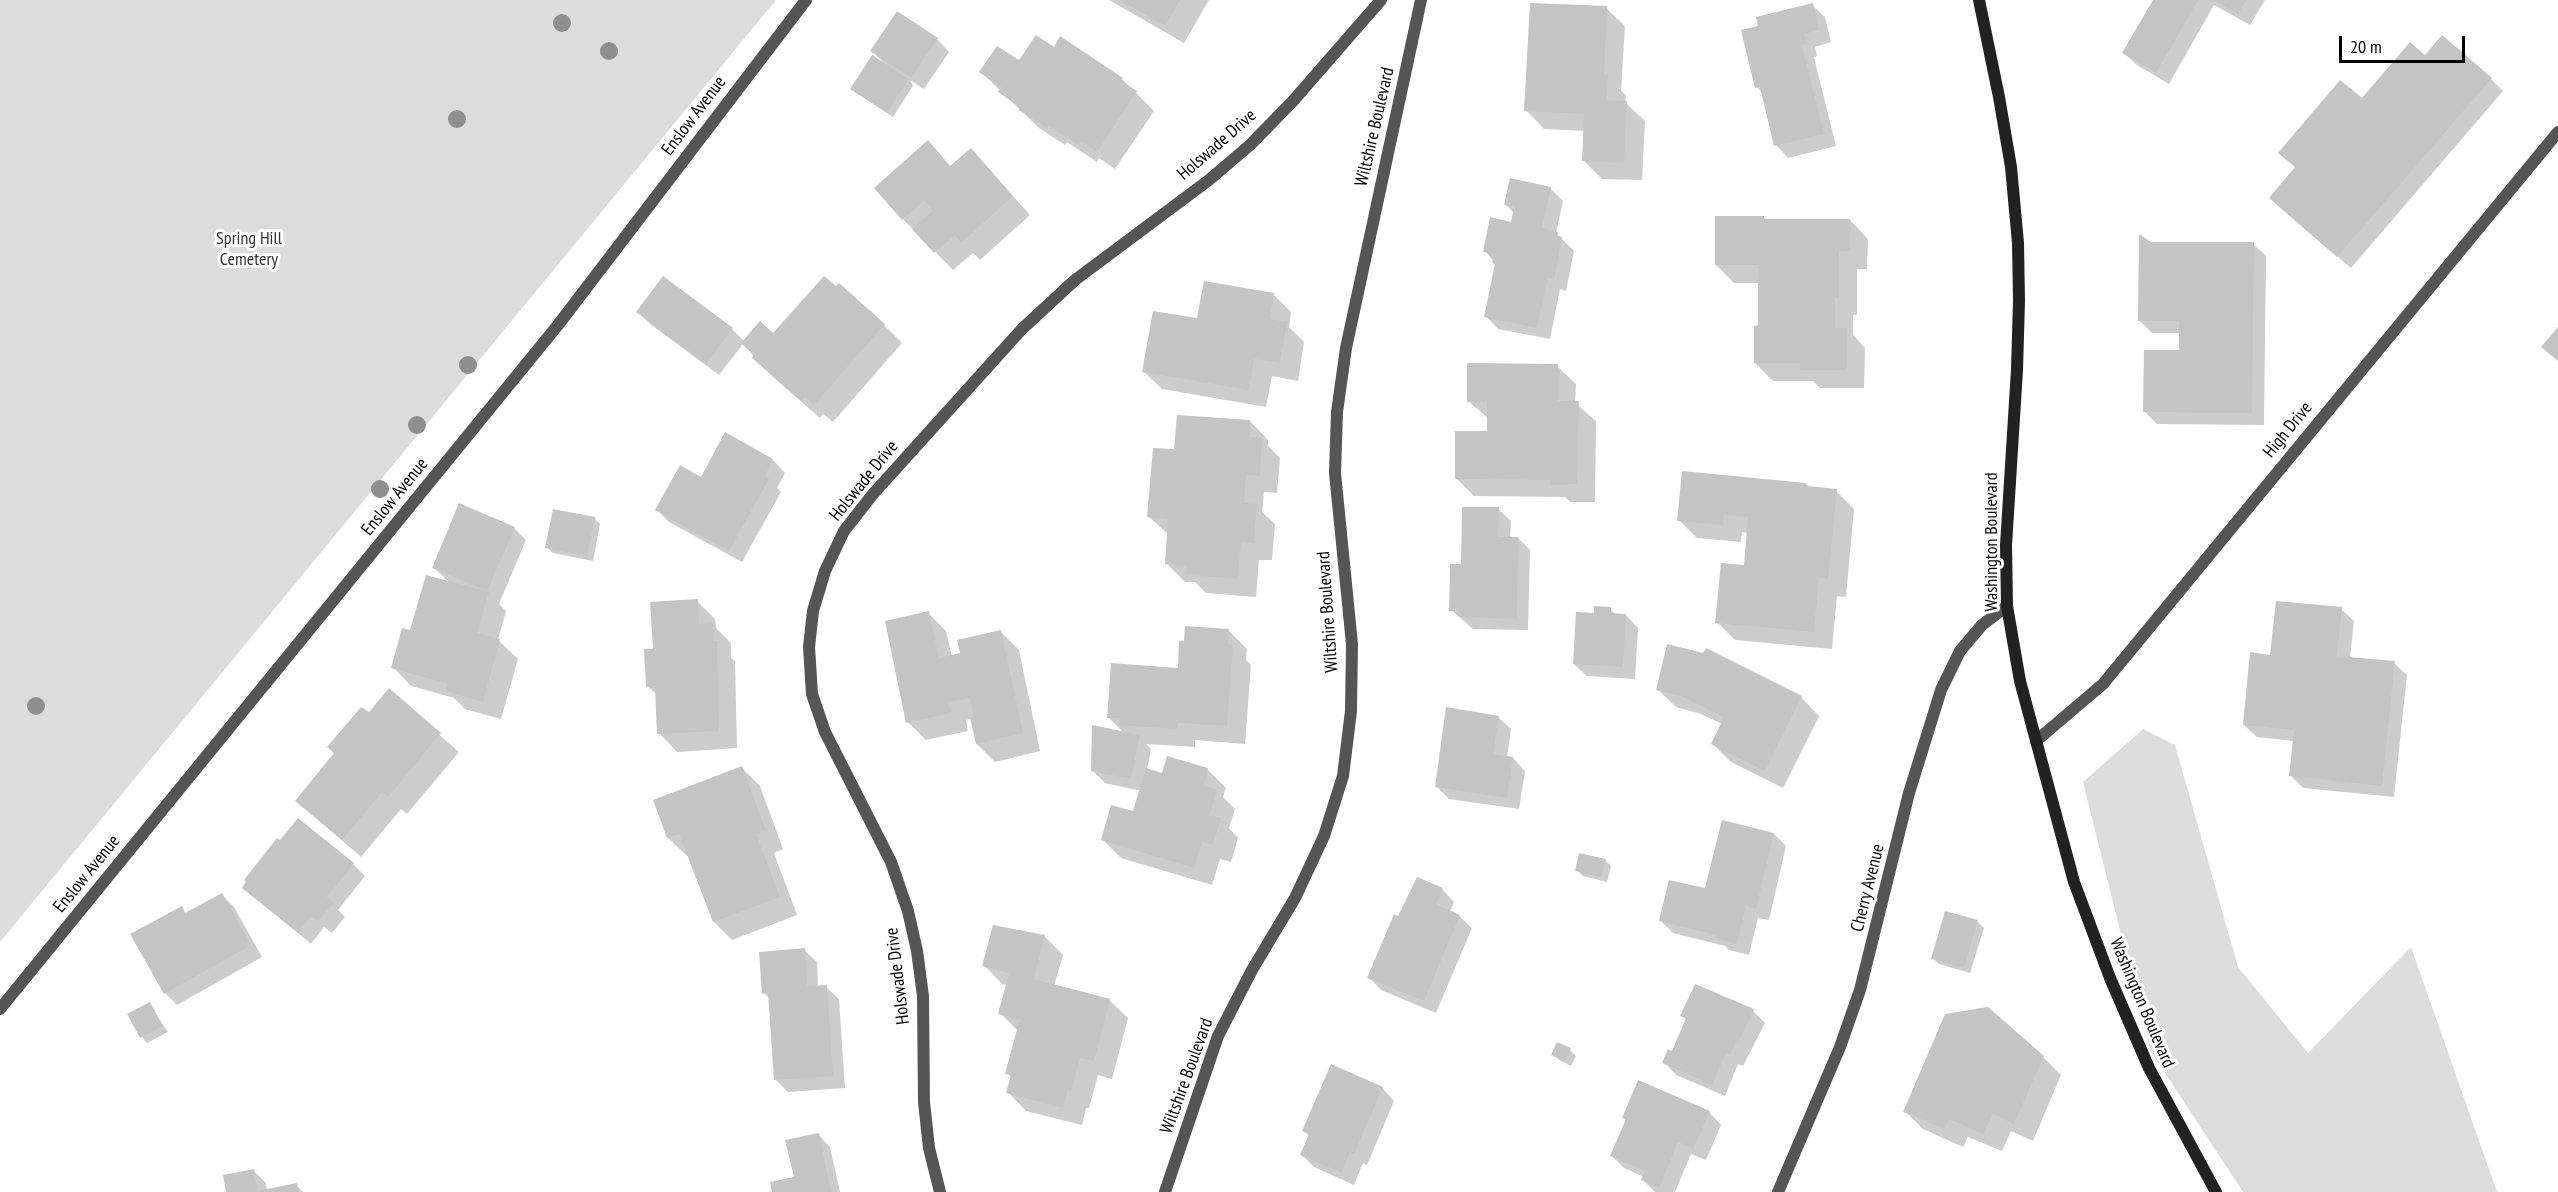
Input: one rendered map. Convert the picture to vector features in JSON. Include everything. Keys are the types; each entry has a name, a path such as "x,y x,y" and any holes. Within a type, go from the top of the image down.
{"street":[{"name":"Enslow Avenue","path":"0,1009 558,325 806,0"},
{"name":"Holswade Drive","path":"940,1192 929,1148 924,1102 923,996 917,951 908,911 891,862 825,732 812,694 809,647 813,611 825,571 844,531 873,494 1022,329 1075,280 1209,180 1250,145 1293,101 1381,0"},
{"name":"Wiltshire Boulevard","path":"1165,1192 1218,1036 1252,970 1295,898 1319,846 1343,776 1351,711 1352,644 1335,473 1337,412 1348,336 1421,0"},
{"name":"Washington Boulevard","path":"1979,0 2009,155 2018,243 2019,301 2006,545 2007,606 2020,681 2074,882 2110,978 2149,1068 2216,1192"},
{"name":"High Drive","path":"2036,741 2103,684 2558,132"},
{"name":"Cherry Avenue","path":"1779,1192 1840,1047 1860,990 1909,794 1941,690 1960,651 1982,625 2007,606"}],"green space":[{"name":"Spring Hill Cemetery","path":"0,0 776,0 0,942"},
{"path":"2143,729 2175,745 2238,967 2308,1053 2411,947 2497,1192 2243,1192 2150,1050 2083,782"}],"building":[{"path":"1120,0 1180,0 1165,26"},
{"path":"2153,0 2198,0 2156,73 2122,53"},
{"path":"2213,0 2246,0 2238,14"},
{"path":"1530,3 1607,6 1604,75 1608,75 1607,100 1627,101 1624,163 1582,161 1584,114 1524,111"},
{"path":"1813,3 1819,30 1804,34 1806,44 1802,45 1824,134 1774,146 1760,87 1755,88 1741,30 1758,26 1756,17"},
{"path":"897,11 938,38 911,78 870,51"},
{"path":"1036,35 1054,47 1060,36 1123,78 1121,81 1137,91 1097,152 1081,141 1078,145 1048,125 1047,128 1019,110 1020,107 998,92 1001,87 979,72 997,46 1019,60"},
{"path":"2442,35 2492,78 2337,257 2269,198 2295,167 2278,153 2340,80 2362,98 2410,42 2425,55"},
{"path":"872,55 909,79 887,113 850,89"},
{"path":"928,140 950,166 971,148 1013,196 961,243 955,235 934,253 912,229 933,211 924,200 902,220 874,188"},
{"path":"1510,178 1551,187 1542,228 1558,232 1557,236 1562,237 1554,280 1548,278 1537,328 1484,317 1495,264 1492,263 1494,254 1483,252 1490,217 1511,222 1514,207 1504,205"},
{"path":"1715,216 1764,216 1764,219 1850,219 1850,251 1839,251 1839,298 1835,298 1835,328 1847,328 1847,370 1800,370 1800,363 1754,363 1754,326 1758,325 1758,265 1715,265"},
{"path":"2139,234 2151,242 2254,242 2252,413 2143,412 2144,350 2179,350 2179,321 2138,321"},
{"path":"663,276 733,328 706,364 636,312"},
{"path":"824,276 836,286 839,283 885,324 814,405 805,397 801,401 752,358 754,355 741,343 760,321 773,333"},
{"path":"1204,281 1274,293 1270,319 1287,322 1280,363 1254,359 1249,390 1142,372 1153,311 1197,318"},
{"path":"2558,327 2558,361 2541,347"},
{"path":"1467,363 1558,364 1558,401 1579,401 1577,484 1550,485 1550,480 1455,479 1455,431 1487,431 1487,402 1467,402"},
{"path":"1177,415 1250,420 1250,437 1262,438 1260,476 1246,475 1244,503 1257,504 1254,543 1241,542 1238,579 1186,575 1187,566 1165,564 1168,519 1147,517 1153,448 1174,449"},
{"path":"725,432 773,459 765,476 769,479 729,551 655,510 680,465 701,477"},
{"path":"1682,471 1806,483 1806,486 1837,489 1828,579 1819,578 1814,632 1715,623 1721,563 1744,565 1748,517 1724,515 1723,525 1677,521"},
{"path":"459,503 515,527 487,591 432,568"},
{"path":"1462,507 1499,507 1498,537 1518,537 1517,619 1459,617 1460,611 1449,611 1450,564 1461,564"},
{"path":"553,509 595,517 587,556 545,548"},
{"path":"426,575 489,592 477,633 500,639 483,702 446,691 448,684 391,668 402,628 410,630"},
{"path":"698,599 699,624 713,623 714,641 717,641 719,731 657,734 655,686 646,687 644,649 653,649 650,602"},
{"path":"2276,601 2342,607 2337,656 2395,661 2382,786 2289,776 2294,730 2243,725 2250,652 2270,655"},
{"path":"1594,606 1611,607 1611,613 1626,614 1623,667 1573,664 1576,612 1594,613"},
{"path":"929,611 939,658 960,653 957,640 1001,630 1023,733 976,744 970,718 974,717 970,698 948,702 951,713 906,723 885,621"},
{"path":"1185,626 1229,629 1228,644 1233,645 1227,726 1178,723 1177,729 1119,725 1120,718 1107,718 1111,663 1178,668 1179,641 1184,641"},
{"path":"1667,644 1703,653 1706,648 1802,696 1765,771 1711,744 1724,717 1681,696 1656,690"},
{"path":"389,688 441,733 388,797 382,792 342,840 295,801 334,753 327,747 361,707 369,712"},
{"path":"1446,707 1499,716 1493,754 1513,757 1507,798 1435,787"},
{"path":"1092,725 1140,735 1131,779 1091,771"},
{"path":"1167,756 1208,768 1204,786 1217,789 1210,815 1221,818 1213,845 1202,842 1194,868 1101,840 1111,805 1133,811 1146,768 1162,773"},
{"path":"742,766 766,830 756,834 780,897 713,922 679,834 667,838 653,800"},
{"path":"298,818 354,863 327,897 334,903 318,921 311,916 298,933 242,888 246,882 244,880 277,838 280,840"},
{"path":"1722,820 1774,833 1756,909 1746,906 1737,944 1715,938 1716,935 1659,921 1669,880 1705,888"},
{"path":"1579,853 1606,859 1601,877 1575,871"},
{"path":"1417,877 1443,888 1436,904 1460,915 1424,1001 1367,978 1394,914 1398,916"},
{"path":"222,893 251,945 164,994 130,934 182,906 185,913"},
{"path":"1945,911 1978,920 1964,968 1931,959"},
{"path":"993,925 1045,935 1034,979 1110,999 1094,1061 1080,1058 1071,1091 1068,1090 1063,1108 1006,1093 1011,1075 1005,1074 1019,1022 1023,1020 998,1014 1009,973 982,966"},
{"path":"805,948 807,986 827,985 833,1076 774,1080 768,993 762,994 759,952"},
{"path":"1695,984 1754,1009 1739,1041 1736,1040 1730,1055 1726,1053 1712,1085 1662,1063 1668,1049 1672,1051 1686,1018 1680,1016"},
{"path":"150,1002 163,1026 140,1038 127,1014"},
{"path":"1988,1007 2044,1056 2014,1124 1993,1114 1983,1134 1949,1119 1945,1129 1903,1112 1945,1014"},
{"path":"1557,1042 1571,1048 1565,1061 1551,1055"},
{"path":"1331,1064 1383,1087 1354,1154 1350,1152 1342,1173 1300,1155 1309,1134 1302,1131"},
{"path":"1638,1080 1710,1111 1693,1149 1678,1142 1659,1188 1641,1180 1645,1171 1610,1156 1626,1119 1622,1118"},
{"path":"819,1133 831,1192 772,1192 770,1182 794,1177 785,1140"},
{"path":"254,1169 257,1191 297,1183 298,1192 226,1192 223,1175"}]}
